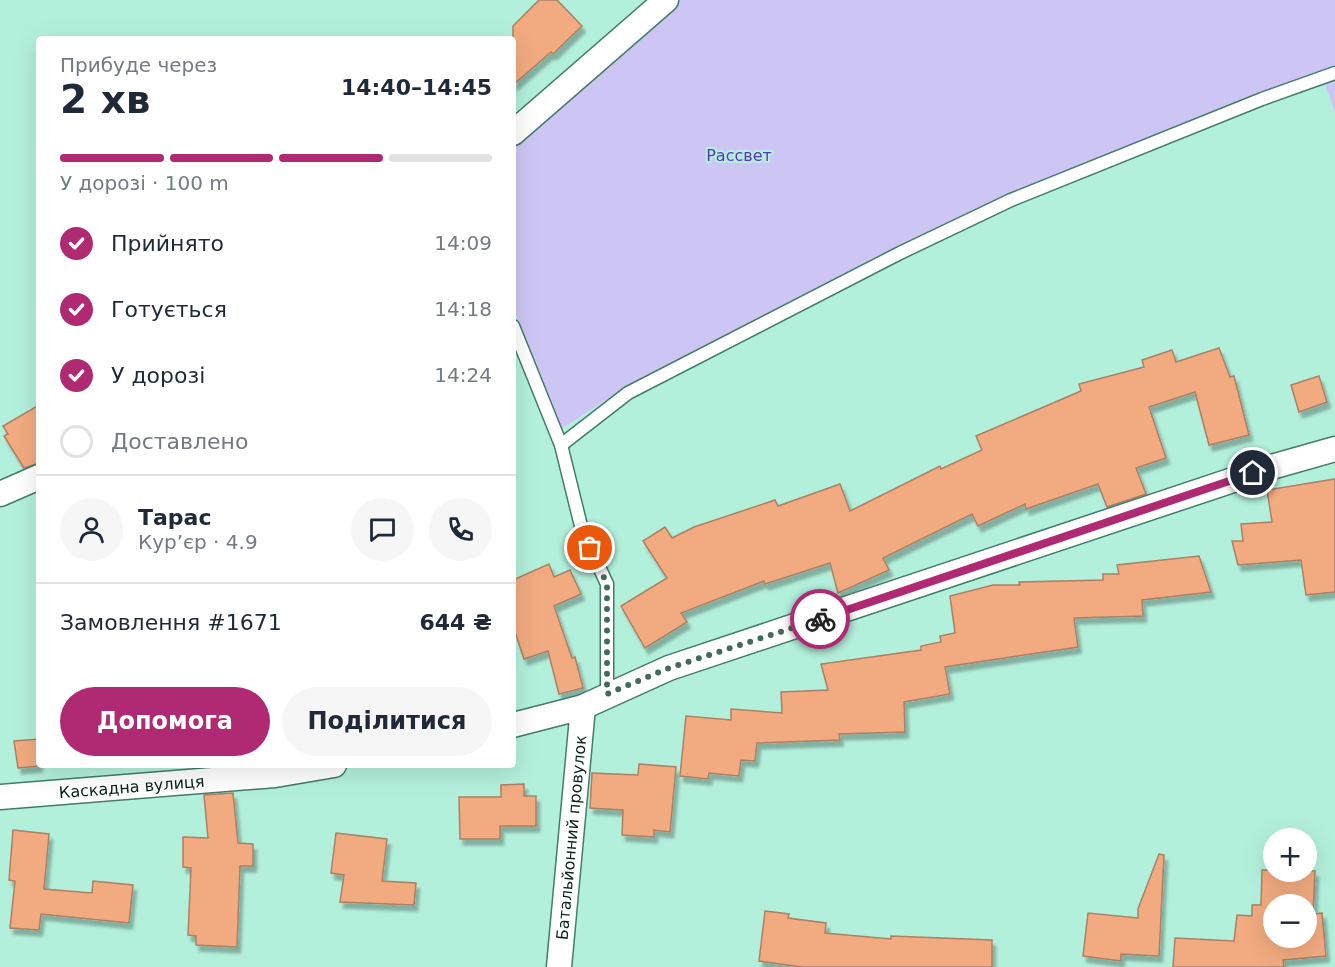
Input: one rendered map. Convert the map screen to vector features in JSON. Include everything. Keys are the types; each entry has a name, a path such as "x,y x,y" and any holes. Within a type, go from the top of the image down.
{"street":[{"path":"516,130 666,0"},
{"path":"516,724 583,707 607,694 669,668 1275,466 1335,449"},
{"path":"0,494 36,478"},
{"name":"Батальйонний провулок","path":"559,967 583,707"},
{"name":"Каскадна вулиця","path":"0,797 275,775 316,768"}],"lane":[{"path":"561,445 628,393 900,253 1011,201 1262,99 1335,74"},
{"path":"516,333 561,445 582,530 607,584 607,694"}],"green space":[{"name":"Рассвет","path":"677,0 1335,0 1335,67 1262,93 1008,194 627,386 560,430 516,315 516,143"},
{"path":"1335,77 1335,113 1324,81"}],"building":[{"path":"539,0 557,0 582,26 553,54 551,52 516,82 516,36 513,36 513,26"},
{"path":"1219,348 1230,377 1234,376 1249,435 1209,445 1195,392 1149,407 1166,458 1136,468 1146,494 1107,507 1098,484 1026,509 1025,504 978,526 972,514 883,558 889,570 838,593 830,563 765,584 764,581 681,613 687,622 645,648 621,606 667,578 643,541 665,527 672,538 694,527 775,500 778,506 840,484 850,511 940,466 941,469 982,450 976,436 1081,391 1079,384 1144,367 1142,360 1172,350 1176,362"},
{"path":"1319,376 1327,402 1299,412 1291,385"},
{"path":"36,407 36,464 24,468 4,436 8,434 3,426"},
{"path":"1335,479 1335,592 1306,595 1301,560 1238,565 1232,541 1243,541 1241,524 1272,522 1267,490"},
{"path":"1199,556 1211,592 1142,600 1143,616 1074,618 1078,647 945,667 950,694 904,702 905,732 839,734 840,740 757,743 755,761 741,760 739,776 709,773 708,779 680,776 686,716 731,720 731,709 782,713 781,692 828,690 821,664 921,650 921,646 941,642 940,636 955,633 950,596 993,585 1020,585 1019,582 1103,580 1103,574 1119,574 1117,565"},
{"path":"549,564 554,577 570,570 581,594 554,606 572,658 575,657 583,688 559,694 548,651 524,659 516,635 516,579"},
{"path":"36,739 36,766 18,768 14,741"},
{"path":"639,764 676,767 670,832 654,830 654,837 622,835 623,810 590,808 592,773 638,775"},
{"path":"524,784 524,796 536,796 536,826 500,826 500,839 460,839 459,797 501,797 501,785"},
{"path":"233,793 238,843 253,844 253,866 240,866 237,947 196,945 196,936 188,935 191,868 183,867 183,837 208,838 204,795"},
{"path":"13,830 49,834 44,889 92,893 93,881 133,885 129,923 41,914 39,930 10,928 15,881 9,880"},
{"path":"336,833 387,839 382,881 416,883 414,905 340,902 344,875 331,873"},
{"path":"1159,854 1164,855 1159,956 1121,954 1121,961 1083,956 1088,913 1138,918 1138,909"},
{"path":"1262,870 1263,882 1314,882 1314,894 1263,894 1263,948 1317,948 1317,914 1322,913 1326,956 1283,960 1284,967 1173,967 1175,938 1234,941 1237,915 1252,916 1252,905 1261,905"},
{"path":"765,911 789,914 788,918 826,923 825,933 891,939 891,936 992,940 992,967 802,967 759,961"}],"way so far":[{"path":"590,548 607,584 607,694 669,668 820,619"}],"route":[{"path":"820,619 1253,473"}]}
